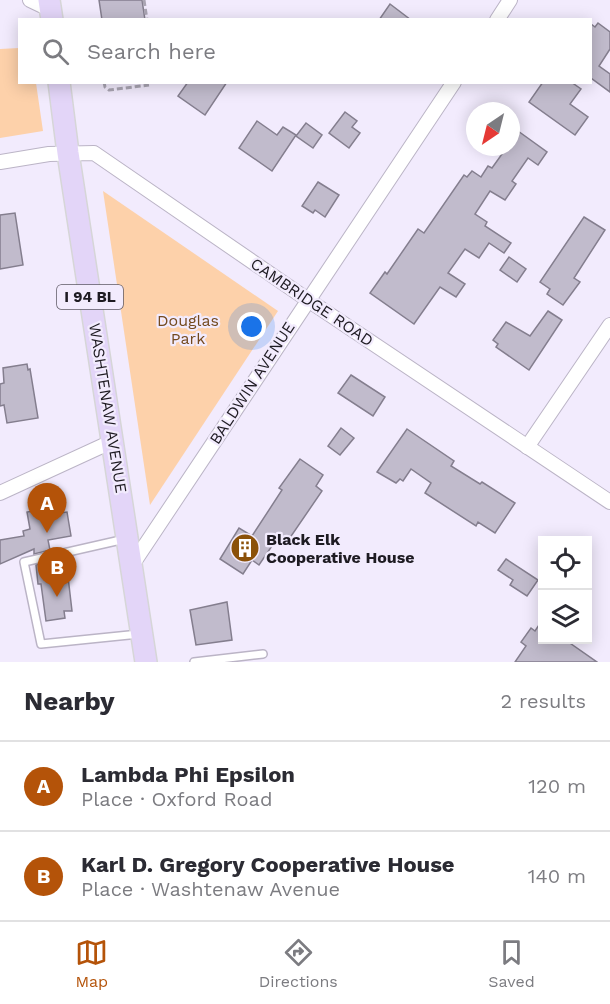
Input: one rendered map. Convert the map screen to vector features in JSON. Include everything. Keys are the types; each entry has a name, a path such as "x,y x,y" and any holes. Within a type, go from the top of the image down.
{"main road":[{"name":"WASHTENAW AVENUE","path":"59,84 146,662"}],"street":[{"path":"30,0 51,10"},
{"path":"497,18 510,0"},
{"name":"BALDWIN AVENUE","path":"132,565 453,84"},
{"name":"CAMBRIDGE ROAD","path":"0,162 68,153 94,153 308,300 610,502"},
{"path":"527,447 610,325"},
{"path":"0,493 113,441"}],"lane":[{"path":"128,539 24,562 41,644 142,634"},
{"path":"194,662 263,654"}],"path":[{"path":"144,0 147,18"},
{"path":"105,84 109,90 148,85"}],"green space":[{"path":"18,48 18,84 36,84 43,131 0,138 0,49"},
{"name":"Douglas Park","path":"103,191 278,311 150,505"}],"building":[{"path":"99,0 142,0 145,18 102,18"},
{"path":"390,4 408,18 380,18"},
{"path":"598,23 610,32 610,49 599,66 610,74 610,92 592,79 592,25 595,27"},
{"path":"187,84 226,84 205,115 178,96"},
{"path":"542,84 574,84 581,89 570,104 588,117 575,135 529,102"},
{"path":"345,112 357,121 352,127 360,133 349,148 329,133"},
{"path":"257,121 277,135 283,127 296,135 272,171 239,148"},
{"path":"306,123 322,135 313,148 296,136"},
{"path":"520,132 547,152 538,165 528,158 512,181 516,184 505,200 490,191 475,214 487,222 485,226 511,243 504,253 489,243 479,258 465,249 448,273 465,284 456,297 440,287 414,324 370,293 385,272 387,274 418,229 424,233 464,175 467,177 472,171 481,177 488,166 492,168 501,156 520,156"},
{"path":"318,182 339,195 325,217 315,210 313,213 302,206"},
{"path":"15,213 23,265 0,269 0,215"},
{"path":"584,217 605,230 574,278 580,282 563,305 547,294 550,289 540,282"},
{"path":"509,257 526,269 517,282 500,270"},
{"path":"548,311 562,320 529,370 496,347 498,344 493,340 506,322 530,336"},
{"path":"27,364 28,370 30,369 38,418 7,423 4,405 0,406 0,384 4,383 3,368"},
{"path":"351,375 385,397 373,416 338,393"},
{"path":"341,428 354,438 340,455 328,446"},
{"path":"407,429 454,461 451,466 515,503 495,533 478,522 476,526 425,493 431,483 411,469 403,481 400,479 396,483 377,472"},
{"path":"300,459 323,475 316,486 322,491 285,545 276,540 259,565 252,560 243,574 220,559 239,528 252,536 282,490 279,488"},
{"path":"51,508 53,514 67,512 71,536 48,540 50,550 34,554 34,549 0,564 0,540 24,536 23,531 30,529 27,512"},
{"path":"506,559 538,580 527,596 510,585 513,580 498,570"},
{"path":"52,561 54,569 67,568 72,611 64,611 65,618 46,621 36,565"},
{"path":"227,602 232,640 196,645 190,610"},
{"path":"538,626 538,644 571,644 597,662 515,662 526,646 521,642 531,628 535,631"}],"place":[{"name":"Lambda Phi Epsilon","path":"47,533"},
{"name":"Black Elk Cooperative House","path":"245,548"},
{"name":"Karl D. Gregory Cooperative House","path":"57,597"}]}
